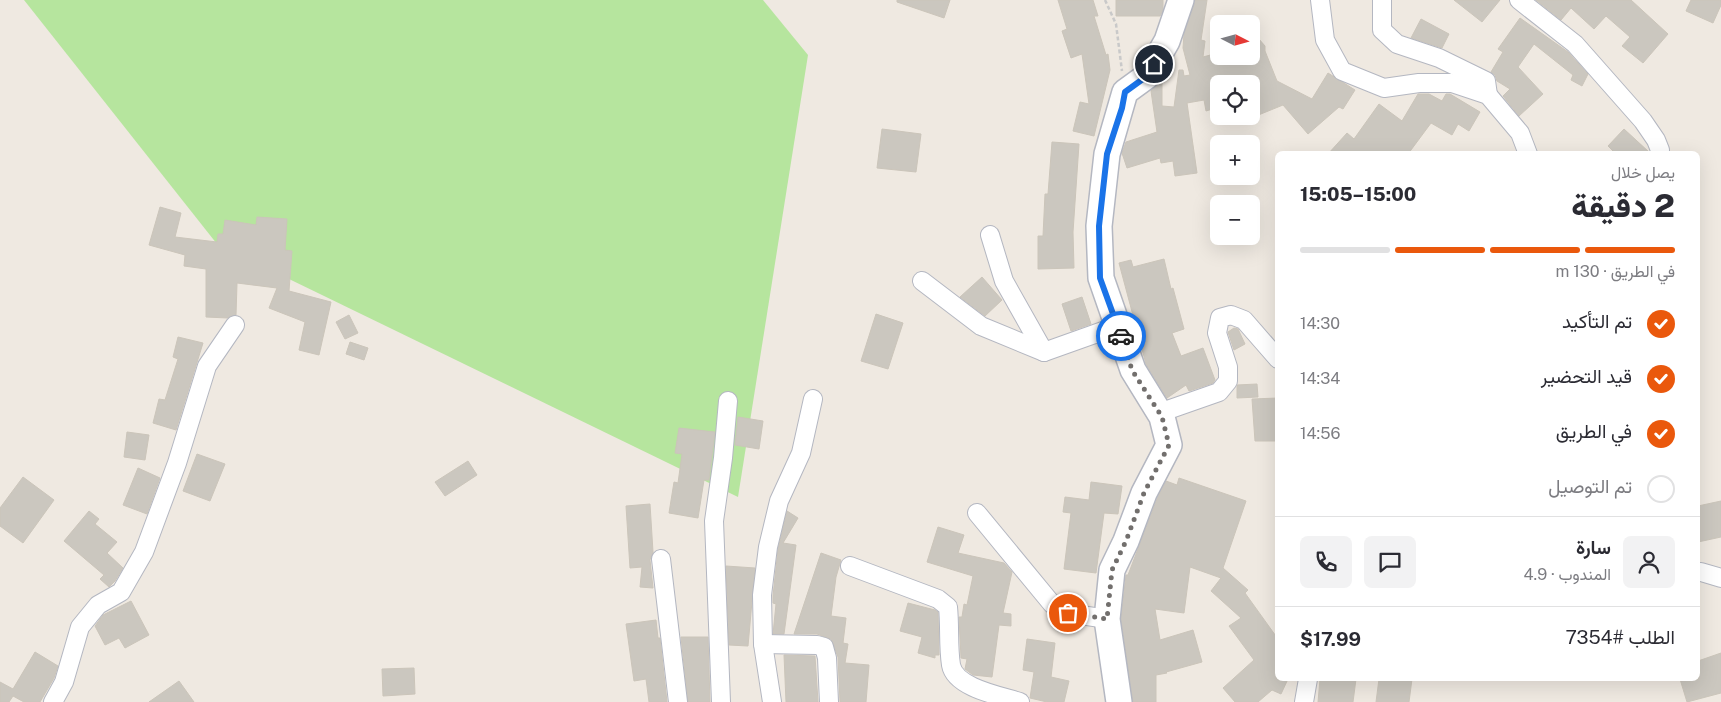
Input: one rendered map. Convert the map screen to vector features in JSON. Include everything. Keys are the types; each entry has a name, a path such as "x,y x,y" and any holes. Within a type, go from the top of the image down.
{"street":[{"path":"1120,702 1107,619 1112,570 1126,541 1144,493 1169,445 1162,417 1132,370 1100,278 1099,226 1107,154 1122,108 1125,92 1147,76 1167,41 1181,0"},
{"path":"1320,0 1325,40 1342,71 1384,88 1419,83 1452,83 1488,96 1520,133 1527,151"},
{"path":"1382,0 1382,30 1397,44 1439,58 1486,81 1488,96"},
{"path":"1519,0 1575,44 1643,121 1656,140 1660,151"},
{"path":"990,235 1004,281 1044,352"},
{"path":"922,281 981,326 1044,352 1117,326"},
{"path":"1159,413 1220,392 1228,382 1228,367 1217,333 1220,318 1231,315 1244,320 1275,355"},
{"path":"53,702 64,682 80,627 98,605 121,592 144,552 176,463 207,366 235,325"},
{"path":"772,702 763,644 762,595 768,547 779,501 801,453 813,399"},
{"path":"721,702 714,521 723,458 728,401"},
{"path":"977,514 1052,604 1068,613 1107,619"},
{"path":"661,559 678,702"},
{"path":"850,566 938,599 948,607 951,667 957,677 975,688 1020,702"},
{"path":"1701,572 1721,578"},
{"path":"763,644 817,645 824,647 829,702"},
{"path":"1304,702 1308,681"}],"path":[{"path":"1105,0 1116,24 1125,92"}],"green space":[{"path":"24,0 763,0 808,55 738,497 217,244"}],"building":[{"path":"897,0 950,0 944,18 897,2"},
{"path":"1058,0 1093,0 1098,16 1094,16 1106,55 1108,54 1110,70 1094,136 1073,131 1080,102 1089,104 1082,54 1071,58 1062,31 1067,29"},
{"path":"1116,0 1163,0 1163,10 1160,16 1116,16"},
{"path":"1195,0 1207,0 1201,40 1205,41 1203,57 1210,55 1210,65 1260,65 1260,40 1265,46 1265,51 1277,81 1312,99 1328,73 1355,90 1343,109 1339,107 1308,134 1283,105 1260,114 1260,75 1210,75 1210,110 1206,111 1204,100 1187,103 1197,173 1175,176 1173,161 1161,163 1160,158 1127,168 1122,153 1126,142 1157,132 1151,91 1162,79 1162,106 1174,107 1179,70 1183,70 1184,76 1190,75 1183,48 1184,34"},
{"path":"1454,0 1500,0 1482,22"},
{"path":"1536,0 1631,0 1668,34 1643,63 1622,46 1630,37 1606,16 1594,29 1571,8 1561,20"},
{"path":"1691,0 1721,0 1721,5 1713,23 1686,11"},
{"path":"1520,18 1568,52 1588,74 1582,86 1571,80 1573,75 1534,44 1518,67 1543,94 1519,116 1503,96 1510,89 1497,81 1495,75 1491,72 1503,52 1498,49"},
{"path":"1421,19 1449,34 1442,48 1411,38"},
{"path":"1418,94 1429,94 1442,101 1446,94 1450,94 1480,112 1469,131 1458,124 1452,135 1431,123 1410,151 1331,151 1347,133 1354,139 1379,104 1402,121"},
{"path":"882,129 921,134 916,172 877,168"},
{"path":"1624,129 1648,151 1613,151 1608,146"},
{"path":"1052,142 1079,144 1073,232 1074,268 1038,269 1038,236 1043,236 1045,194 1048,194"},
{"path":"160,207 181,213 175,237 217,242 218,234 223,234 225,220 256,225 257,217 287,219 285,250 292,251 289,291 331,302 319,355 299,350 305,322 269,308 277,288 237,283 236,315 228,318 206,317 206,269 184,266 185,255 149,245"},
{"path":"1164,259 1171,289 1173,288 1184,329 1172,333 1181,356 1203,348 1215,380 1213,383 1189,391 1186,385 1167,398 1146,364 1119,263 1131,260 1133,267"},
{"path":"982,277 1002,300 985,316 960,297"},
{"path":"1082,297 1091,324 1071,331 1062,304"},
{"path":"876,314 903,323 888,369 861,361"},
{"path":"349,315 358,333 345,339 336,322"},
{"path":"1234,328 1238,329 1245,344 1234,350 1228,332"},
{"path":"178,337 203,343 176,430 153,423 159,399 165,400 178,359 173,357"},
{"path":"350,342 368,348 364,360 346,354"},
{"path":"1257,384 1258,397 1237,398 1237,385"},
{"path":"1275,398 1275,441 1255,441 1252,399"},
{"path":"738,417 763,421 759,449 735,445"},
{"path":"679,428 715,432 709,480 704,480 698,518 669,513 674,482 678,483 682,454 675,453"},
{"path":"127,432 149,435 145,460 124,457"},
{"path":"197,454 225,464 210,501 183,491"},
{"path":"468,461 477,475 445,496 435,482"},
{"path":"138,468 160,478 147,514 123,505"},
{"path":"23,477 54,500 23,543 0,526 0,508"},
{"path":"1179,478 1246,501 1223,568 1248,590 1245,593 1275,635 1275,681 1287,681 1281,694 1272,690 1258,702 1235,702 1223,688 1254,660 1229,626 1241,618 1211,591 1221,578 1190,567 1184,613 1155,609 1160,640 1193,630 1202,662 1156,675 1156,702 1133,702 1121,619 1126,575 1128,575 1157,499 1166,481 1177,485"},
{"path":"1091,482 1122,486 1118,514 1104,513 1096,573 1064,569 1071,513 1063,512 1065,497 1089,500"},
{"path":"1721,501 1721,537 1700,542 1700,506"},
{"path":"650,504 653,552 650,560 653,588 640,587 642,567 630,568 626,506"},
{"path":"89,511 99,519 95,524 117,542 107,553 123,568 109,587 100,579 104,575 64,541"},
{"path":"787,511 798,518 783,543 796,545 784,634 773,634 776,604 773,603 773,596 778,549"},
{"path":"938,527 964,535 958,553 1004,563 1012,572 1003,613 1011,614 1011,626 999,625 992,677 973,675 965,669 967,659 961,658 959,617 962,617 964,604 967,605 973,576 927,562"},
{"path":"821,553 841,560 836,577 831,616 846,618 843,643 848,644 845,663 869,665 866,702 840,702 838,657 831,639 817,634 794,634"},
{"path":"726,566 755,568 748,646 729,645"},
{"path":"131,601 149,635 125,648 119,638 105,645 95,626 103,615"},
{"path":"908,603 938,612 939,655 935,655 935,658 918,653 922,637 900,631"},
{"path":"656,620 658,638 660,638 667,702 649,702 646,679 634,681 626,624"},
{"path":"681,637 708,637 710,702 688,702"},
{"path":"1027,639 1055,643 1051,677 1069,681 1064,702 1047,702 1030,698 1034,672 1023,670"},
{"path":"35,652 58,666 54,678 40,702 24,702 13,696 9,702 0,702 0,682 13,689"},
{"path":"1721,653 1721,693 1687,702 1681,681 1700,681 1700,660"},
{"path":"784,655 815,656 818,702 786,702"},
{"path":"414,668 415,694 383,696 382,669"},
{"path":"179,681 194,702 149,702"},
{"path":"1320,681 1356,681 1353,702 1318,702"},
{"path":"1379,681 1412,681 1409,702 1376,702"}],"way so far":[{"path":"1068,613 1107,619 1112,570 1126,541 1144,493 1169,445 1162,417 1132,370 1121,336"}],"route":[{"path":"1121,336 1100,278 1099,226 1107,154 1122,108 1125,92 1147,76 1154,64"}]}
